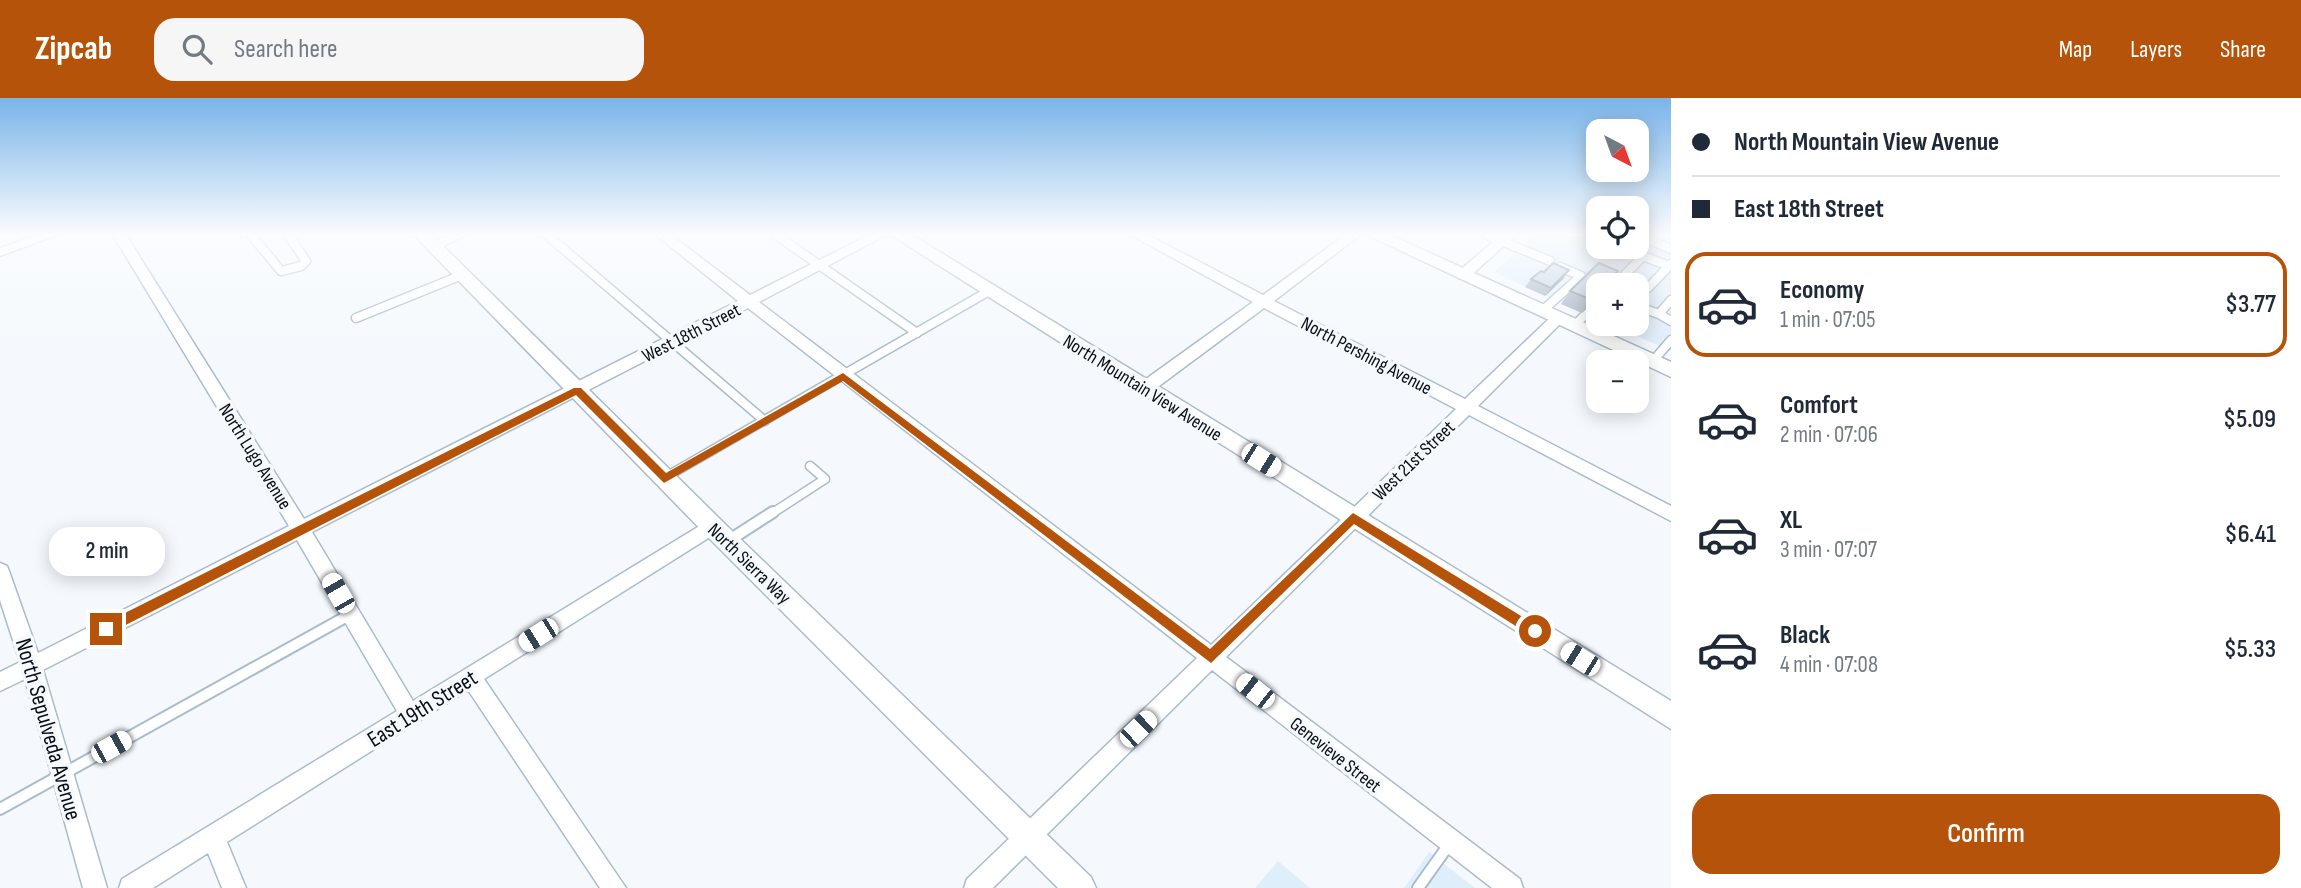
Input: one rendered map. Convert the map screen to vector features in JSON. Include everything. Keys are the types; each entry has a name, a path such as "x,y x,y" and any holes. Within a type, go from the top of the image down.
{"street":[{"name":"North Lugo Avenue","path":"142,272 302,530 410,715"},
{"name":"North Sierra Way","path":"459,272 720,534 1080,888"},
{"name":"Genevieve Street","path":"709,272 1511,888"},
{"name":"West 18th Street","path":"0,682 809,272"},
{"name":"North Mountain View Avenue","path":"959,272 1671,716"},
{"name":"North Pershing Avenue","path":"1207,272 1671,514"},
{"path":"1145,388 1304,272"},
{"path":"1456,272 1671,370"},
{"path":"1463,275 1467,272"},
{"name":"West 21st Street","path":"976,888 1558,318"},
{"name":"East 19th Street","path":"131,888 471,677 720,534"},
{"name":"North Sepulveda Avenue","path":"0,572 32,666 95,888"},
{"path":"471,677 614,888"},
{"path":"213,837 234,888"}],"lane":[{"path":"590,272 765,421"},
{"path":"828,272 917,333"},
{"path":"1558,318 1581,276 1571,272"},
{"path":"1649,287 1663,272"},
{"path":"356,318 462,275"},
{"path":"664,478 989,291"},
{"path":"1659,313 1671,300"},
{"path":"1558,318 1586,307"},
{"path":"1649,310 1671,321"},
{"path":"1653,361 1671,340"},
{"path":"720,534 825,479 810,466"},
{"path":"0,808 351,614"},
{"path":"1418,888 1451,842"}],"shaded area":[{"path":"1494,272 1671,272 1671,351 1637,336 1649,336 1649,273 1586,273 1586,314"},
{"path":"1429,852 1475,888 1404,888"},
{"path":"1278,861 1310,888 1255,888"}],"building":[{"path":"1544,272 1567,272 1551,288 1531,279"},
{"path":"1590,272 1616,273 1589,273"},
{"path":"1586,276 1586,298 1570,291"}],"route":[{"path":"106,629 578,390 664,478 843,376 1211,657 1353,518 1535,631"}]}
